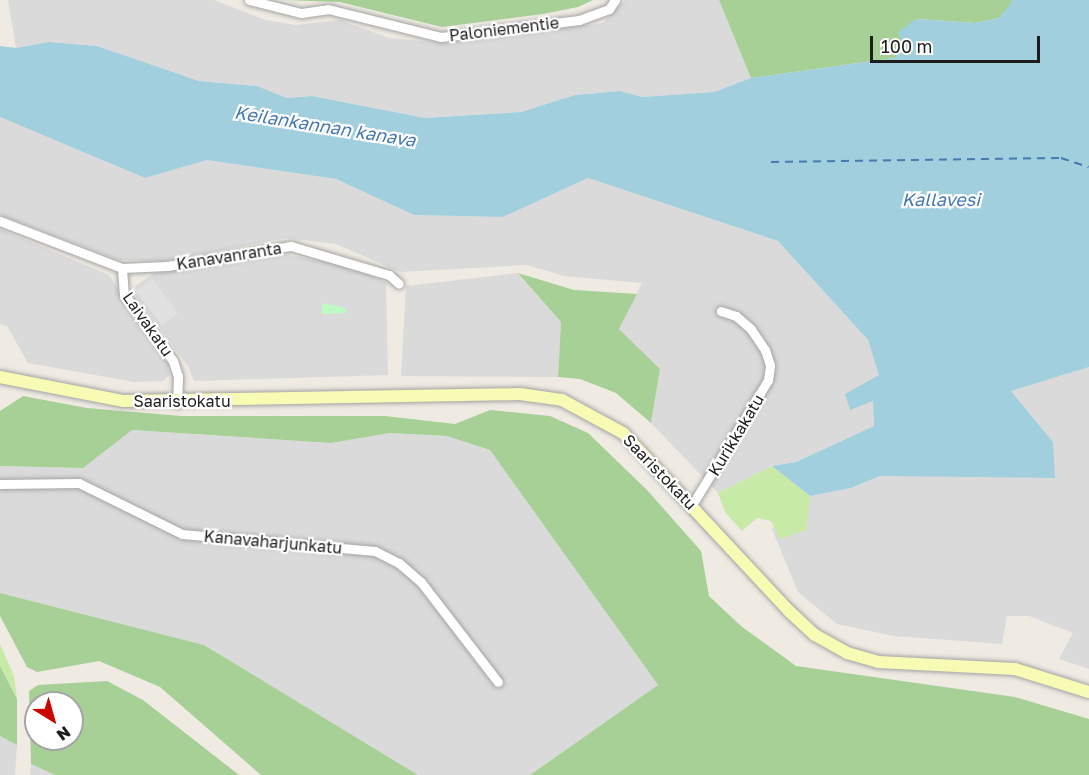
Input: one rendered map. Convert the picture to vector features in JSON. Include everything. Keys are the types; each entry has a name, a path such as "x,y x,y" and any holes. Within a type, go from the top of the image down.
{"main road":[{"name":"Saaristokatu","path":"0,377 124,401 177,403 520,394 562,400 623,433 789,612 815,635 847,653 878,662 1015,669 1089,692"}],"street":[{"name":"Paloniementie","path":"249,0 301,13 328,9 441,37 579,20 609,9 615,0"},
{"name":"Laivakatu","path":"0,221 122,268 124,294 173,361 178,376 177,403"},
{"name":"Kanavanranta","path":"122,268 167,266 291,246 389,275 399,284"},
{"name":"Kurikkakatu","path":"692,505 768,380 770,365 761,343 736,316 721,311"},
{"name":"Kanavaharjunkatu","path":"0,484 79,483 182,534 375,551 399,563 421,582 498,682"}],"shaded area":[{"path":"8,0 214,0 266,20 296,25 340,20 389,38 444,43 603,23 625,0 719,0 751,78 714,92 642,97 620,91 575,95 521,112 425,118 312,96 287,98 257,86 199,81 97,46 49,42 16,48"},
{"path":"0,117 145,178 206,160 336,179 414,215 503,217 588,178 778,241 868,340 880,375 873,401 874,426 796,462 772,466 718,493 651,423 660,369 619,329 642,283 564,276 527,265 400,272 336,244 286,238 163,261 120,260 0,215"},
{"path":"0,229 109,275 167,363 170,375 163,381 134,382 28,363 7,326 0,324"},
{"path":"277,253 353,267 386,283 388,375 194,381 188,366 135,295 135,286 156,272"},
{"path":"518,273 561,322 558,377 401,376 406,286"},
{"path":"153,279 178,313 162,325 136,291"},
{"path":"1089,367 1089,669 1059,659 1073,633 1029,616 1007,616 1002,644 894,636 837,624 798,592 772,529 810,496 851,488 880,476 953,474 1053,442 1011,391"},
{"path":"131,430 331,443 390,433 448,436 490,450 658,685 530,775 418,775 204,645 0,593 0,466 83,468"},
{"path":"0,736 17,745 15,775 0,775"},
{"path":"31,764 55,775 30,775"}],"green space":[{"path":"283,0 593,0 578,7 543,14 442,27 340,2"},
{"path":"719,0 1013,0 1013,2 999,18 975,23 916,19 905,47 895,58 751,78"},
{"path":"518,273 574,290 637,294 619,329 660,369 651,423 616,393 580,379 558,377 561,322"},
{"path":"322,303 346,308 346,313 322,314"},
{"path":"23,396 87,408 181,416 385,416 455,424 490,410 550,416 588,433 647,490 701,551 709,596 741,626 796,666 1015,697 1089,719 1089,775 530,775 658,685 490,450 447,436 390,433 331,443 132,430 83,468 0,466 0,411"},
{"path":"772,466 810,496 806,530 780,539 771,521 757,518 742,531 725,512 718,493"},
{"path":"0,593 204,645 418,775 261,775 160,687 99,661 37,672 27,667 0,616"},
{"path":"0,644 14,676 17,699 0,666"},
{"path":"0,666 17,699 17,745 0,736"},
{"path":"107,681 143,700 239,775 55,775 31,764 31,751 84,751 84,691 29,691 38,685"}],"water":[{"name":"Kallavesi","path":"1013,0 1089,0 1089,367 1011,391 1053,442 1055,478 880,476 851,488 810,496 772,466 796,462 874,426 873,401 850,410 845,394 879,375 868,340 778,241 588,178 503,217 414,215 336,179 207,160 145,178 0,117 0,46 16,48 49,42 97,46 199,81 257,86 287,98 312,96 425,118 521,112 575,95 620,91 642,97 714,92 751,78 895,58 905,47 898,32 916,19 975,23 999,18"}],"ferry route":[{"path":"771,162 1061,158 1089,167"}],"water label":[{"name":"Keilankannan kanava","path":"325,126"}]}
